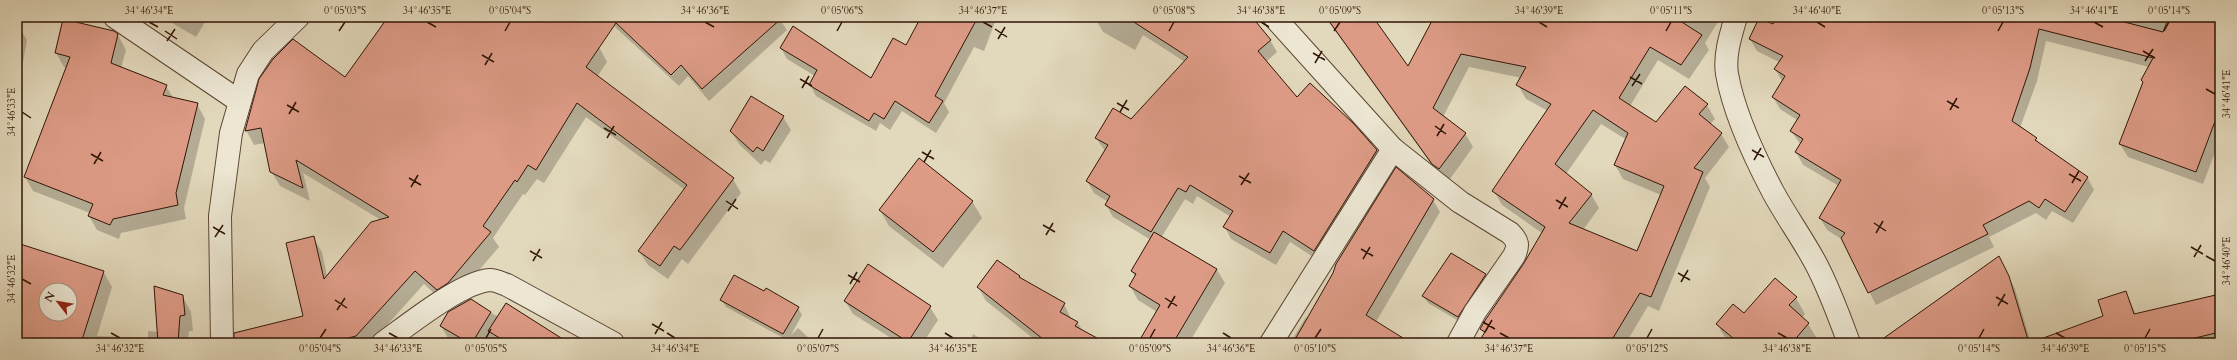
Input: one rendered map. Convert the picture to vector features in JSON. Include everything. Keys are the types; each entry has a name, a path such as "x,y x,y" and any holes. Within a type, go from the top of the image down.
{"street":[{"path":"115,17 240,101"},
{"path":"222,343 220,216 231,133 248,74 263,51 298,17"},
{"path":"1274,17 1393,149 1460,202 1510,233 1517,240 1518,246 1514,256 1475,312 1458,343"},
{"path":"1736,17 1729,43 1727,72 1743,128 1773,192 1815,262 1836,307 1849,343"},
{"path":"1271,343 1393,149"},
{"path":"383,343 430,308 473,285 490,280 508,285 613,343"}],"building":[{"path":"388,17 783,17 702,89 681,65 671,75 616,23 586,67 734,178 680,250 674,246 660,266 638,251 687,185 577,103 536,170 528,165 517,182 515,180 483,226 491,232 448,283 437,290 415,271 356,336 329,343 234,343 234,333 303,316 286,243 314,236 324,279 371,222 389,217 296,160 303,188 270,172 261,128 245,131 259,79 273,59 293,39 345,77"},
{"path":"921,17 978,17 935,96 943,101 929,123 895,101 884,119 874,113 869,121 809,85 817,70 780,48 793,26 871,78 893,38 906,45"},
{"path":"1126,17 1252,17 1271,40 1258,51 1297,97 1310,83 1353,123 1377,150 1314,251 1283,231 1270,253 1223,227 1233,211 1190,185 1186,192 1178,188 1151,232 1105,205 1110,196 1086,181 1108,145 1095,138 1113,108 1131,119 1188,57"},
{"path":"1326,17 1373,17 1408,66 1434,17 1674,17 1702,35 1681,65 1650,47 1619,98 1656,122 1685,86 1708,104 1699,114 1722,133 1694,168 1703,172 1651,297 1640,293 1610,343 1478,343 1485,332 1480,329 1524,263 1545,227 1492,191 1551,104 1516,85 1526,67 1461,54 1433,108 1466,133 1439,169 1432,164","holes":["1593,110 1628,133 1614,165 1664,186 1637,251 1569,223 1592,194 1555,164"]},
{"path":"1778,17 2105,17 2163,32 2169,17 2220,17 2220,108 2196,172 2119,144 2143,82 2141,80 2153,58 2039,29 2030,68 2012,121 2037,138 2035,140 2088,177 2065,212 2045,199 2039,208 2029,201 1983,225 1988,234 1868,293 1841,238 1845,233 1819,218 1841,180 1795,152 1803,139 1790,131 1800,115 1772,97 1785,76 1774,69 1783,56 1749,39 1759,18 1773,24"},
{"path":"63,19 114,31 118,34 111,63 167,85 163,95 198,103 176,193 178,205 113,219 110,225 88,216 93,204 24,177 70,57 55,53"},
{"path":"751,96 784,116 763,151 757,147 753,152 730,131"},
{"path":"919,158 973,201 933,252 879,210"},
{"path":"1396,167 1434,199 1366,315 1411,343 1293,343 1333,273 1336,264"},
{"path":"1154,232 1217,269 1173,343 1138,343 1160,305 1129,286 1136,274 1131,271"},
{"path":"17,243 104,271 81,343 17,343"},
{"path":"1451,253 1486,274 1458,317 1422,296"},
{"path":"1999,256 2009,276 2029,343 1877,343"},
{"path":"997,260 1020,276 1019,277 1065,303 1060,312 1078,322 1075,326 1106,343 1048,343 977,287"},
{"path":"868,264 931,306 908,342 844,301"},
{"path":"734,275 764,291 766,288 799,307 783,334 720,300"},
{"path":"1775,278 1797,297 1789,305 1809,323 1792,343 1739,343 1716,324 1733,304 1744,313"},
{"path":"154,286 183,295 185,315 180,316 178,343 158,343"},
{"path":"2126,291 2134,314 2220,294 2220,332 2174,343 2039,343 2038,340 2103,316 2098,300"},
{"path":"471,299 491,312 472,343 469,343 440,326 448,312"},
{"path":"506,303 569,343 508,343 488,331"}]}
